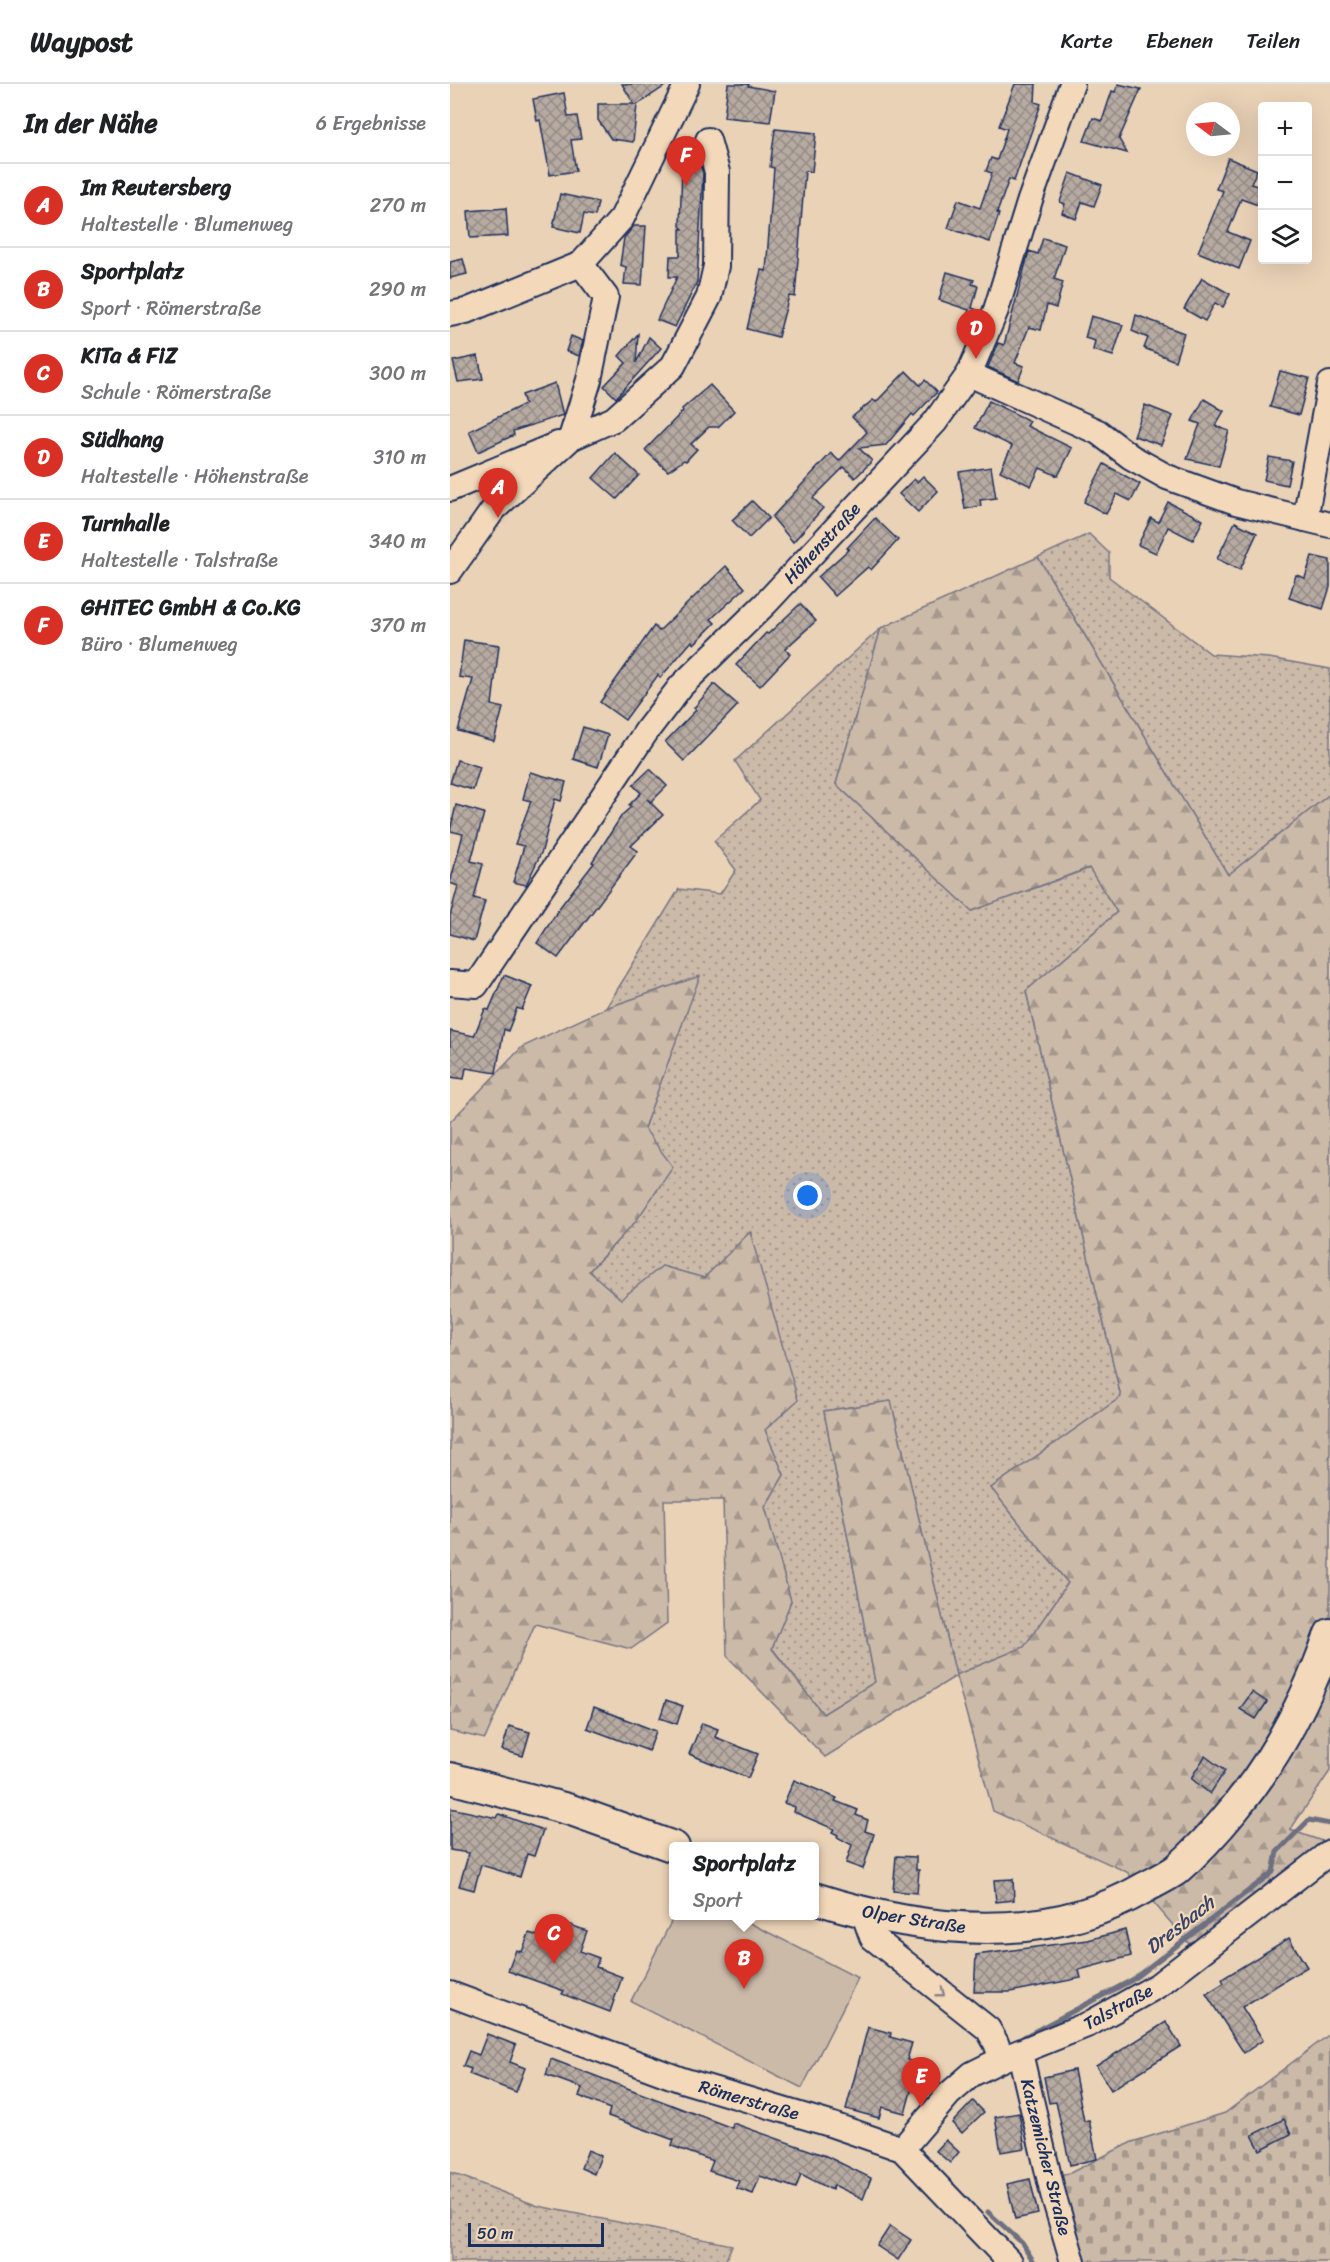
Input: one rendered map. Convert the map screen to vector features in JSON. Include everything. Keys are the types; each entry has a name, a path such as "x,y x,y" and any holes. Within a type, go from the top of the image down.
{"main road":[{"name":"Olper Straße","path":"819,1899 862,1912 944,1926 981,1928 1032,1925 1082,1916 1128,1898 1174,1871 1208,1840 1260,1778 1287,1734 1330,1634"},
{"path":"450,1778 571,1810 669,1845"}],"street":[{"path":"450,314 466,311 581,264 622,218 687,84"},
{"name":"Höhenstraße","path":"450,984 476,985 648,729 681,686 766,603 935,422 969,374 996,310 1030,200 1072,84"},
{"path":"450,489 614,419 673,366 709,297 716,266 717,172 708,141"},
{"path":"450,571 493,510 571,438 589,380 606,297 581,264"},
{"path":"969,374 1098,432 1131,457 1167,477 1236,502 1330,525"},
{"path":"1305,519 1330,384"},
{"name":"Talstraße","path":"902,2149 950,2094 972,2074 1089,2024 1157,1986 1330,1852"},
{"name":"Katzemicher Straße","path":"862,1912 872,1937 988,2029 996,2043 1011,2056 1073,2262"},
{"name":"Römerstraße","path":"450,1994 682,2080 830,2124 902,2149 1010,2262"}],"green space":[{"path":"1089,534 1109,553 1109,577 1211,654 1269,658 1330,669 1330,794 1228,875 1038,557"},
{"path":"1038,557 1228,875 1330,794 1330,1771 1290,1830 1328,1843 1192,1947 1127,1872 993,1811 956,1676 825,1757 727,1656 723,1500 664,1500 667,1623 631,1649 535,1624 485,1739 450,1731 450,1122 522,1047 606,1008 700,976 644,1128 673,1167 636,1221 589,1271 621,1299 662,1266 704,1278 750,1232 798,1400 765,1430 784,1475 765,1507 791,1601 772,1649 823,1714 875,1682 824,1411 891,1401 956,1675 1024,1647 1068,1583 991,1488 1121,1397 1026,991 1117,912 1089,868 972,911 836,784 881,628"},
{"path":"881,628 836,784 972,911 1090,868 1117,912 1026,991 1121,1397 991,1488 1068,1583 1024,1647 956,1675 891,1401 824,1411 875,1682 823,1714 772,1648 791,1601 765,1507 784,1475 765,1430 751,1233 704,1278 662,1266 621,1300 589,1271 636,1221 644,1128 699,977 606,1008 679,889 720,894 736,870 714,841 760,800 735,761"},
{"path":"672,1920 744,1920 858,1978 802,2088 631,2001"},
{"path":"1330,2034 1330,2262 1086,2262 1076,2242 1058,2175 1070,2173 1132,2142 1225,2113"},
{"path":"450,2172 538,2206 732,2245 725,2262 450,2262"}],"building":[{"path":"622,84 668,84 637,105 633,142 611,139 598,120 598,104 634,104"},
{"path":"728,84 749,84 748,86 775,91 770,122 724,117"},
{"path":"1015,84 1036,84 1035,102 1041,104 1014,181 1009,179 990,242 948,228 958,200 980,208 992,173 986,171 991,158 997,160 1007,129 999,126"},
{"path":"1118,84 1141,89 1119,139 1127,153 1084,141 1093,118 1102,121 1112,91 1115,92"},
{"path":"564,93 568,117 577,116 581,139 571,140 576,171 550,175 540,120 537,121 533,99"},
{"path":"775,129 816,133 812,172 805,171 795,297 789,296 778,337 747,329 761,270 766,271 774,168 770,167"},
{"path":"1228,158 1257,170 1251,184 1258,186 1258,205 1241,199 1228,232 1250,241 1239,269 1198,252 1223,191 1216,189"},
{"path":"682,166 701,167 703,173 697,282 675,327 657,320 677,277 669,277 670,256 680,256 680,229 683,229 680,226"},
{"path":"1070,173 1102,185 1094,206 1082,202 1076,219 1062,213 1065,204 1060,202"},
{"path":"560,194 598,202 595,216 584,214 580,233 553,227"},
{"path":"506,208 508,236 470,238 468,211"},
{"path":"634,226 646,226 642,285 624,284 626,267 620,265 624,238"},
{"path":"1043,238 1065,245 1054,279 1063,282 1056,308 1047,305 1041,330 1029,327 1015,363 1024,366 1018,381 988,367 998,343 1004,345 1029,251 1038,254"},
{"path":"463,259 467,274 450,278 450,262"},
{"path":"947,272 974,280 972,284 978,286 972,308 980,311 974,326 965,323 969,310 939,300"},
{"path":"1202,278 1230,294 1223,307 1215,303 1205,321 1184,309"},
{"path":"1136,315 1184,333 1175,361 1144,348 1148,338 1132,331"},
{"path":"1091,316 1123,325 1113,356 1093,350 1095,341 1085,338"},
{"path":"638,334 636,363 649,337 661,348 616,398 604,386 626,363 619,356"},
{"path":"571,336 583,341 579,356 566,351"},
{"path":"478,356 483,379 458,382 453,361"},
{"path":"906,371 920,385 925,380 937,392 914,416 912,414 886,445 859,448 872,461 855,478 844,467 813,498 823,508 793,542 772,517 831,453 839,461 867,432 852,417 873,400 876,402"},
{"path":"1280,371 1309,378 1299,415 1270,407"},
{"path":"555,383 563,415 513,431 514,435 478,452 469,431 525,404 522,395"},
{"path":"710,385 734,411 718,427 709,427 691,444 697,449 686,461 684,460 668,471 645,450 683,411 682,409"},
{"path":"1204,399 1224,411 1215,426 1229,431 1219,466 1187,459 1200,424 1192,421"},
{"path":"989,401 1030,421 1027,426 1072,448 1058,476 1040,468 1031,486 1000,471 1012,446 975,428"},
{"path":"1145,405 1173,416 1161,445 1134,436"},
{"path":"615,453 639,475 617,499 593,478"},
{"path":"1269,457 1292,461 1287,485 1264,480"},
{"path":"1104,464 1140,484 1131,501 1117,494 1106,514 1084,502"},
{"path":"991,467 996,498 980,500 981,506 965,509 959,472"},
{"path":"923,476 938,491 918,512 899,494 914,479 917,482"},
{"path":"752,501 769,518 749,538 732,520"},
{"path":"1168,502 1203,520 1193,540 1168,527 1156,553 1138,545 1151,518 1158,522"},
{"path":"875,518 898,540 871,570 868,567 835,596 818,577 849,549 847,548"},
{"path":"1235,522 1257,533 1240,570 1217,559"},
{"path":"1312,556 1330,560 1330,587 1323,609 1289,598 1296,575 1305,578"},
{"path":"726,566 745,588 711,619 715,623 694,644 692,641 660,678 658,675 625,720 600,702 654,626 659,631"},
{"path":"800,604 816,621 785,649 790,654 760,686 736,665 766,633 768,634"},
{"path":"464,640 499,645 492,705 503,708 494,741 458,731 473,679 459,677"},
{"path":"714,684 738,705 684,761 665,742 696,710 694,708"},
{"path":"583,727 608,735 598,767 573,759"},
{"path":"457,760 480,767 473,790 450,783"},
{"path":"650,769 667,786 651,802 647,799 663,815 631,846 638,851 558,958 537,943 560,907 594,863 592,862 622,815 641,793 633,785"},
{"path":"530,772 566,782 561,801 555,799 542,851 526,885 513,882 524,846 515,844 531,801 523,799"},
{"path":"456,805 484,813 471,861 483,864 474,898 485,901 474,941 450,934 450,916 458,886 450,883 463,834 450,831"},
{"path":"504,975 532,986 522,1010 517,1008 508,1031 504,1029 496,1073 466,1068 464,1079 450,1077 450,1031 474,1036 485,1009 489,1010"},
{"path":"1252,1692 1267,1702 1256,1719 1240,1709"},
{"path":"666,1700 683,1706 677,1724 660,1718"},
{"path":"594,1707 656,1731 649,1751 587,1728"},
{"path":"702,1723 718,1729 715,1737 758,1754 748,1778 689,1754"},
{"path":"509,1726 530,1732 523,1756 502,1750"},
{"path":"1205,1756 1225,1771 1210,1794 1191,1778"},
{"path":"794,1780 837,1798 835,1801 858,1810 856,1815 868,1820 865,1831 874,1834 863,1869 846,1863 852,1845 837,1837 838,1835 832,1832 834,1829 794,1812 795,1807 784,1803"},
{"path":"450,1808 497,1818 499,1814 543,1830 534,1856 527,1854 520,1877 481,1865 474,1890 459,1886 469,1853 450,1850"},
{"path":"896,1856 916,1857 916,1870 919,1870 917,1893 893,1891"},
{"path":"1013,1879 1014,1900 996,1902 994,1880"},
{"path":"562,1922 587,1931 580,1951 599,1958 596,1967 622,1977 610,2012 562,1994 564,1991 508,1971 516,1950 522,1952 529,1933 551,1940 556,1927 560,1928"},
{"path":"1125,1930 1131,1956 1079,1970 1081,1978 1010,1992 974,1992 976,1955 1088,1940"},
{"path":"1289,1938 1307,1967 1242,2007 1263,2040 1244,2053 1206,1994 1224,1983 1222,1979"},
{"path":"1166,2022 1181,2046 1111,2090 1096,2066"},
{"path":"868,2027 891,2033 890,2037 912,2043 907,2060 919,2063 905,2113 882,2107 879,2118 846,2109"},
{"path":"487,2034 516,2045 510,2062 525,2068 516,2092 469,2074 471,2069 463,2066 469,2051 479,2055"},
{"path":"551,2059 732,2128 733,2123 826,2156 871,2178 863,2199 834,2185 832,2190 801,2174 796,2188 760,2176 753,2194 736,2188 739,2181 709,2171 713,2161 672,2146 674,2140 608,2116 610,2109 579,2096 582,2088 546,2075"},
{"path":"1074,2070 1084,2121 1089,2120 1097,2159 1070,2165 1056,2102 1049,2103 1044,2077"},
{"path":"973,2101 984,2112 962,2133 952,2123"},
{"path":"1019,2113 1025,2148 1001,2152 995,2117"},
{"path":"1284,2119 1291,2134 1260,2150 1252,2135"},
{"path":"946,2140 959,2152 950,2163 936,2151"},
{"path":"588,2150 601,2156 594,2174 581,2168"},
{"path":"1030,2179 1038,2214 1015,2219 1007,2184"},
{"path":"890,2226 911,2240 898,2260 877,2246"}],"waterway":[{"name":"Dresbach","path":"1024,2037 1132,1980 1273,1872 1277,1852 1309,1820 1330,1824"},
{"path":"988,2212 1022,2243 1034,2262"}],"place":[{"name":"GHiTEC GmbH & Co.KG","path":"686,186"},
{"name":"Südhang","path":"976,359"},
{"name":"Im Reutersberg","path":"498,518"},
{"name":"KiTa & FiZ","path":"554,1964"},
{"name":"Sportplatz","path":"744,1989"},
{"name":"Turnhalle","path":"921,2107"}]}
